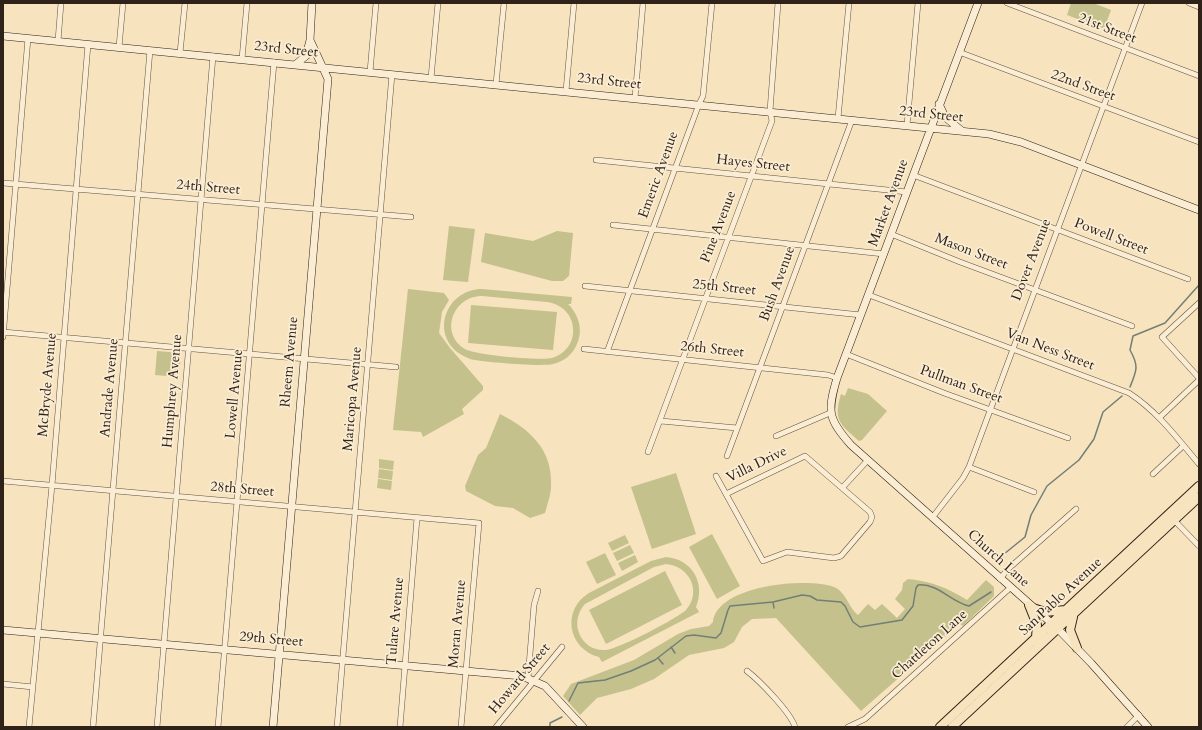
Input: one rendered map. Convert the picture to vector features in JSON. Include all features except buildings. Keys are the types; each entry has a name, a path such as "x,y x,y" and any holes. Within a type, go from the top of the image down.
{"main road":[{"name":"San Pablo Avenue","path":"952,727 1098,591 1172,517 1199,486"},
{"name":"San Pablo Avenue","path":"940,727 1116,563 1199,497"},
{"path":"1098,591 1099,584 1115,567 1116,563"},
{"path":"1031,606 1045,612 1065,610"},
{"path":"1031,606 1037,626 1036,637"},
{"path":"1074,614 1070,623 1070,630 1077,648"},
{"path":"980,702 981,695 997,678 996,674"}],"street":[{"path":"58,41 61,3"},
{"path":"119,47 123,3"},
{"path":"180,53 185,3"},
{"path":"242,59 247,3"},
{"name":"Rheem Avenue","path":"273,727 328,79 310,40 312,3"},
{"path":"370,72 376,3"},
{"path":"431,78 438,3"},
{"path":"496,84 504,3"},
{"path":"566,91 574,3"},
{"path":"635,98 644,3"},
{"name":"Emeric Avenue","path":"607,352 703,96 712,3"},
{"name":"Pine Avenue","path":"648,452 661,421 682,359 772,121 770,112 778,3"},
{"path":"838,118 849,3"},
{"path":"907,125 918,3"},
{"name":"Market Avenue","path":"830,414 832,396 837,378 978,3"},
{"name":"21st Street","path":"1008,3 1199,76"},
{"name":"Dover Avenue","path":"932,518 964,478 969,467 1142,3"},
{"path":"1189,3 1199,7"},
{"name":"23rd Street","path":"3,36 962,131 1012,140 1199,210"},
{"path":"3,338 28,38"},
{"path":"296,64 306,56 310,40"},
{"name":"McBryde Avenue","path":"29,727 52,485 88,44"},
{"name":"Andrade Avenue","path":"93,727 150,50"},
{"name":"22nd Street","path":"959,52 1199,142"},
{"name":"Humphrey Avenue","path":"156,727 213,56"},
{"name":"Lowell Avenue","path":"218,727 274,62"},
{"name":"Maricopa Avenue","path":"337,727 392,74"},
{"path":"939,104 945,117 962,131"},
{"name":"Bush Avenue","path":"727,456 852,120"},
{"name":"Hayes Street","path":"596,160 907,192"},
{"name":"Powell Street","path":"913,175 1188,279"},
{"name":"24th Street","path":"3,183 411,217"},
{"path":"613,225 884,254"},
{"name":"Mason Street","path":"891,234 960,262 1035,288 1132,326"},
{"name":"25th Street","path":"585,286 861,315"},
{"name":"Van Ness Street","path":"868,295 1129,393 1140,400 1159,418 1199,464"},
{"path":"1159,418 1199,379 1162,337 1199,304"},
{"path":"3,332 396,367"},
{"name":"26th Street","path":"584,349 828,374 837,378"},
{"name":"Pullman Street","path":"846,354 944,393 1068,438"},
{"path":"776,436 830,414"},
{"name":"Church Lane","path":"830,414 838,430 867,461 1058,629 1139,715 1148,727"},
{"path":"661,421 737,428"},
{"path":"1153,474 1183,446"},
{"name":"Villa Drive","path":"805,456 843,488 870,512 872,517 870,522 841,556 834,558 787,552 762,561 726,494 805,456"},
{"path":"843,488 867,461"},
{"path":"969,467 1034,492"},
{"path":"716,476 726,494"},
{"name":"28th Street","path":"3,481 479,523"},
{"path":"1000,579 1007,570 1076,509"},
{"path":"1172,517 1199,546"},
{"name":"Tulare Avenue","path":"400,727 417,518"},
{"name":"Moran Avenue","path":"461,727 479,523"},
{"name":"Chattleton Lane","path":"859,727 865,719 1010,588"},
{"path":"528,678 534,604 538,591"},
{"name":"29th Street","path":"3,630 466,670 535,680"},
{"name":"Howard Street","path":"496,727 562,647"},
{"path":"747,671 793,719 795,727"},
{"path":"535,680 545,686 583,727"},
{"path":"3,684 33,687"},
{"path":"1127,727 1139,715"},
{"name":"Chattleton Lane","path":"848,727 865,719"}],"shaded area":[{"path":"1071,3 1093,3 1111,10 1104,29 1067,15"},
{"path":"449,226 475,229 468,282 443,280"},
{"path":"557,231 573,233 569,276 563,281 552,281 481,262 485,233 533,241"},
{"path":"408,289 444,293 449,300 442,312 439,333 483,386 483,390 462,409 464,414 423,437 421,432 393,430"},
{"path":"482,289 572,297 571,304 568,304 575,313 580,329 580,335 574,349 564,360 547,365 525,365 470,359 460,354 449,343 445,332 444,322 452,303 460,296 470,291","holes":["482,296 547,302 558,305 567,312 573,328 573,334 569,346 556,357 535,359 508,357 471,351 465,349 457,342 453,334 451,325 453,316 463,302 472,298"]},
{"path":"471,305 557,312 553,350 468,343"},
{"path":"157,351 181,353 179,377 155,375"},
{"path":"848,388 868,394 887,411 862,440 859,441 843,426 838,416 841,394 845,396"},
{"path":"500,414 530,434 544,451 551,473 550,496 545,513 530,518 513,508 495,506 466,491 465,486 478,455 486,448"},
{"path":"379,459 394,461 393,470 379,468"},
{"path":"379,469 393,471 392,480 378,478"},
{"path":"676,473 696,534 652,549 631,487"},
{"path":"378,479 392,481 391,490 377,488"},
{"path":"712,534 740,586 717,599 689,547"},
{"path":"625,535 629,543 612,551 608,543"},
{"path":"630,545 634,553 617,561 613,553"},
{"path":"605,553 616,575 597,584 586,562"},
{"path":"635,555 638,562 622,571 618,563"},
{"path":"666,557 683,562 690,567 698,581 699,598 696,607 699,612 602,662 599,657 589,653 580,646 575,638 572,628 574,609 580,600 589,593 651,561","holes":["666,564 682,570 687,575 693,588 691,603 686,610 671,620 612,649 601,650 593,648 583,640 579,633 577,621 585,604 654,567"]},
{"path":"665,571 682,605 606,644 589,610"},
{"path":"908,579 924,581 939,586 967,600 986,580 994,587 994,596 963,626 960,624 861,711 776,618 752,619 742,627 734,642 724,648 689,655 654,679 631,689 597,698 580,715 563,696 571,684 634,660 678,634 691,629 709,626 713,622 718,609 730,600 746,592 785,584 821,584 834,587 842,592 858,615 868,604 875,610 882,604 897,618 905,609 895,599 902,590 903,583"}],"waterway":[{"path":"1130,387 1136,368 1135,360 1130,350 1133,336 1165,323 1199,285"},
{"path":"1000,563 1004,554 1025,537 1031,515 1047,486 1079,460 1094,439 1103,412 1122,396"},
{"path":"569,701 578,683 605,680 631,671 655,660 686,636 694,635 716,638 721,633 730,606 773,602 802,595 810,596 817,600 841,602 845,606 853,622 860,627 902,620 913,606 916,588 918,585 932,587 956,601 969,606 991,592"},
{"path":"773,602 774,608"},
{"path":"671,647 675,653"},
{"path":"658,658 663,664"},
{"path":"550,727 550,723 562,717"}]}
